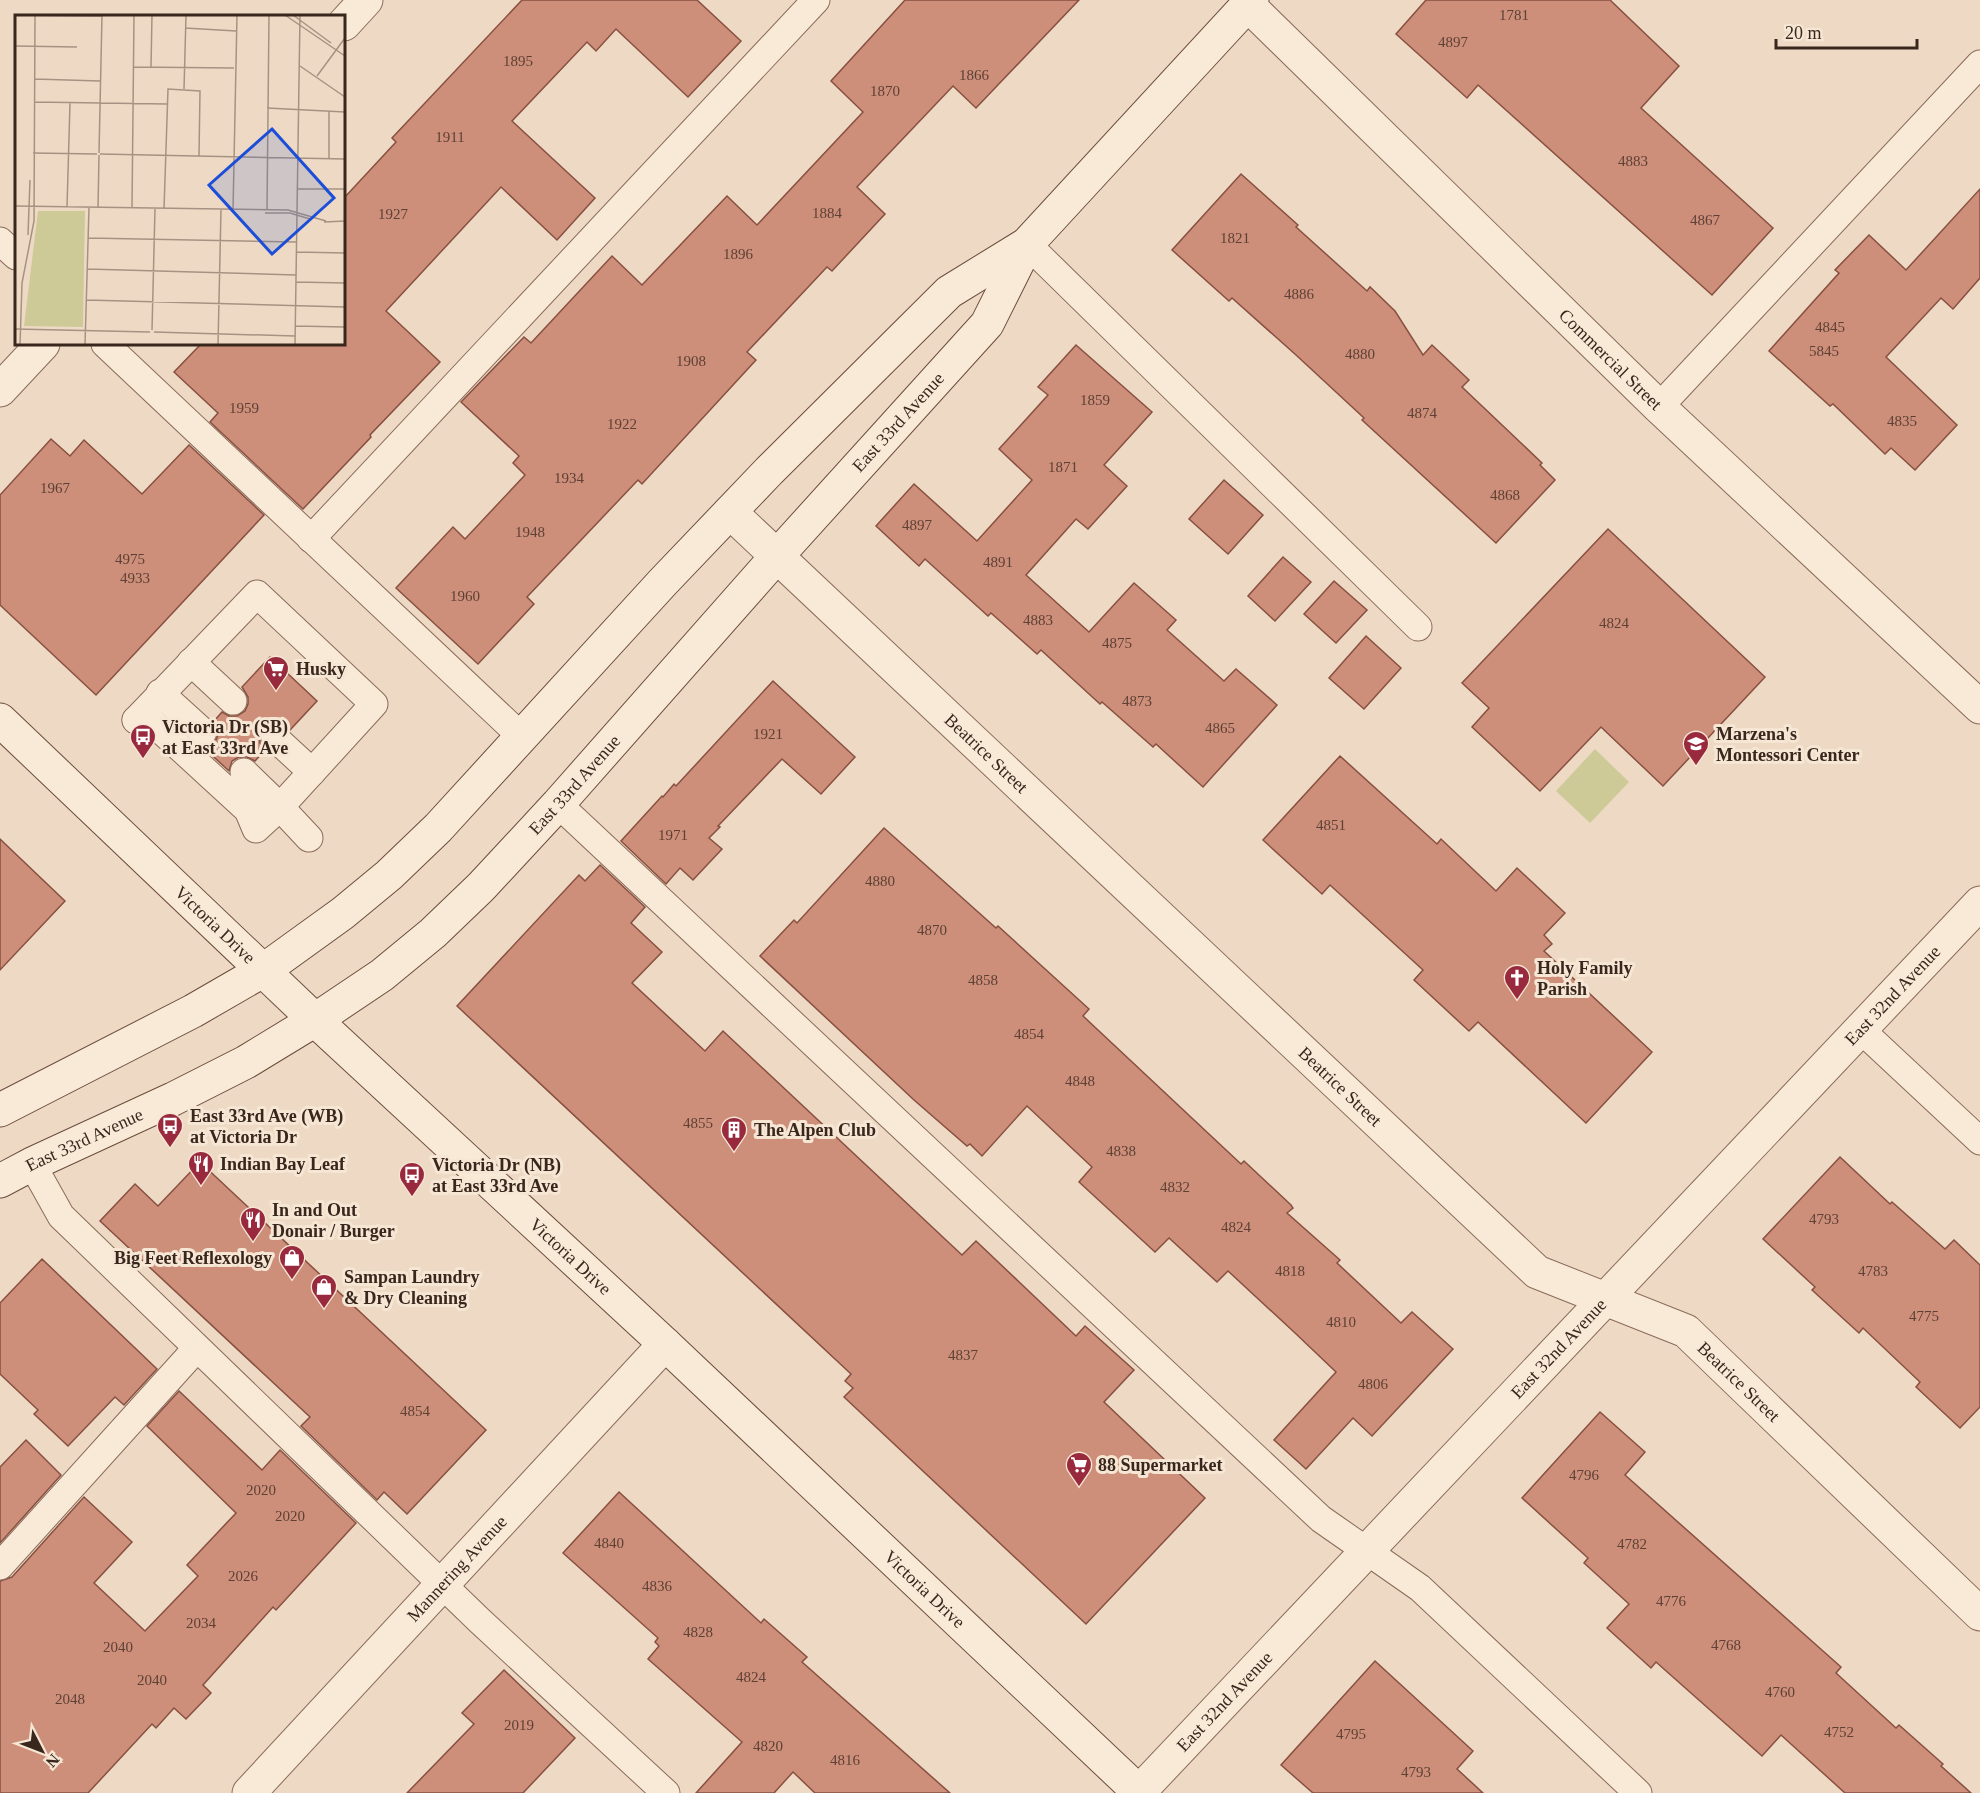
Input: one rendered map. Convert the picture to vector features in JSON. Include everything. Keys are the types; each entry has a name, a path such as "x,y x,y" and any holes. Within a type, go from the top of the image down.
{"street":[{"path":"345,23 366,0"},
{"name":"East 33rd Avenue","path":"0,1110 193,1011 264,970 343,913 389,875 438,828 730,512 949,292 1027,244 1250,2"},
{"name":"Commercial Street","path":"1250,2 1659,407 1980,707"},
{"name":"East 33rd Avenue","path":"0,1181 246,1062 315,1020 382,975 433,933 481,887 558,804 777,556 987,324 1027,244"},
{"path":"0,390 42,345"},
{"name":"Beatrice Street","path":"730,512 1537,1272 1686,1331 1980,1614"},
{"name":"Victoria Drive","path":"0,720 315,1020 665,1344 1139,1793"},
{"name":"East 32nd Avenue","path":"1139,1793 1980,903"},
{"name":"Mannering Avenue","path":"249,1793 665,1344"}],"lane":[{"path":"311,539 816,0"},
{"path":"1659,407 1980,64"},
{"path":"0,241 15,255"},
{"path":"1027,244 1418,627"},
{"path":"106,345 522,737"},
{"path":"257,594 374,704 280,807 256,829 248,810 151,721 136,720 191,662 257,594"},
{"path":"191,662 233,701"},
{"path":"160,693 203,732"},
{"path":"275,738 312,772"},
{"path":"244,772 309,838"},
{"path":"558,804 1321,1519 1419,1588 1638,1793"},
{"path":"1860,1029 1980,1141"},
{"path":"32,1164 61,1216 196,1349 480,1621 666,1793"},
{"path":"0,1566 196,1349"}],"shaded area":[{"path":"1595,749 1629,782 1590,823 1556,791"}],"building":[{"path":"522,0 697,0 741,41 688,97 616,29 596,51 587,42 512,121 595,198 557,240 501,187 386,311 440,362 303,509 210,422 218,413 174,372 200,345 345,345 345,197 396,142 392,138"},
{"path":"905,0 1079,0 976,108 953,86 857,187 885,214 832,271 827,267 747,352 756,360 642,484 638,480 527,597 534,604 478,664 396,588 453,527 465,539 525,475 513,463 519,456 461,402 524,337 531,343 612,256 642,285 727,196 757,225 863,112 831,81"},
{"path":"1426,0 1610,0 1679,66 1641,108 1773,228 1712,295 1478,85 1467,98 1396,34"},
{"path":"1241,174 1367,291 1370,287 1395,311 1423,355 1432,345 1469,380 1462,387 1542,463 1540,465 1555,480 1496,543 1362,420 1364,418 1296,355 1232,298 1229,301 1172,250"},
{"path":"1980,189 1980,278 1953,309 1941,298 1886,357 1957,425 1915,470 1891,448 1885,454 1833,404 1830,406 1769,351 1839,273 1835,270 1869,235 1906,270"},
{"path":"1076,345 1152,412 1104,465 1127,486 1088,529 1076,519 1026,575 1089,632 1134,583 1176,620 1167,630 1224,681 1236,669 1277,705 1203,787 1156,744 1153,747 1102,702 1100,704 1041,650 1037,654 991,613 988,616 925,559 919,566 876,526 914,484 977,541 1032,480 999,449 1048,395 1038,387"},
{"path":"51,439 70,456 84,440 142,494 189,445 264,515 96,695 0,605 0,495"},
{"path":"1224,480 1263,515 1228,554 1189,519"},
{"path":"1608,529 1765,677 1663,786 1601,727 1540,791 1472,727 1489,708 1462,683"},
{"path":"1283,557 1311,582 1275,621 1248,596"},
{"path":"1334,581 1367,610 1336,643 1304,614"},
{"path":"1366,636 1401,668 1364,709 1329,678"},
{"path":"270,657 317,701 290,730 278,723 271,723 264,727 260,735 260,743 265,750 255,761 247,757 239,757 232,761 229,771 203,747 208,747 215,742 218,728 214,721 222,712 229,716 237,716 245,711 248,697 242,687"},
{"path":"773,681 855,757 821,794 782,759 709,838 722,849 693,880 680,868 666,884 621,841 674,784 676,786"},
{"name":"Holy Family Parish","path":"1340,756 1437,844 1441,839 1496,891 1517,868 1565,913 1544,935 1552,944 1544,951 1652,1052 1586,1123 1478,1022 1469,1031 1414,980 1423,970 1330,885 1322,894 1263,840"},
{"path":"884,828 996,928 998,926 1089,1009 1083,1016 1241,1164 1244,1161 1291,1205 1293,1208 1287,1213 1340,1260 1337,1263 1401,1323 1412,1312 1453,1349 1372,1436 1353,1418 1306,1469 1274,1440 1336,1372 1294,1332 1228,1271 1217,1282 1169,1238 1155,1252 1079,1182 1092,1167 1027,1106 982,1156 970,1144 967,1146 914,1100 760,956 794,920 797,923"},
{"path":"0,839 65,901 0,970"},
{"path":"600,865 645,907 631,923 662,952 632,983 705,1051 723,1031 962,1255 976,1241 1076,1336 1085,1326 1134,1370 1104,1402 1205,1498 1086,1624 844,1397 853,1388 845,1381 851,1374 457,1006 579,875 585,881"},
{"path":"1840,1157 1890,1204 1892,1202 1945,1249 1954,1240 1980,1265 1980,1407 1960,1428 1916,1387 1920,1382 1863,1328 1859,1333 1812,1290 1815,1287 1763,1239"},
{"path":"200,1162 486,1430 407,1514 384,1492 377,1500 301,1426 310,1417 100,1221 135,1184 158,1206"},
{"path":"42,1259 157,1369 124,1405 115,1397 68,1446 34,1414 38,1410 0,1374 0,1303"},
{"path":"179,1391 262,1470 280,1450 356,1523 276,1610 273,1607 203,1685 211,1693 186,1719 174,1708 156,1728 152,1724 88,1793 0,1793 0,1581 12,1577 84,1497 132,1542 94,1583 145,1631 198,1576 187,1565 236,1513 147,1426"},
{"path":"1600,1412 1645,1452 1625,1475 1841,1667 1836,1673 1896,1728 1899,1725 1943,1764 1941,1766 1971,1793 1845,1793 1781,1735 1762,1756 1656,1662 1651,1668 1607,1628 1629,1604 1584,1563 1588,1558 1522,1498"},
{"path":"26,1440 61,1475 0,1543 0,1467"},
{"path":"619,1492 761,1623 764,1619 807,1657 802,1662 950,1793 815,1793 793,1772 774,1793 696,1793 742,1742 648,1659 659,1646 655,1642 658,1638 563,1553"},
{"path":"1375,1661 1473,1751 1457,1769 1483,1793 1313,1793 1281,1765"},
{"path":"504,1670 575,1738 523,1793 407,1793 474,1724 462,1713"}],"place":[{"name":"Husky","path":"276,692"},
{"name":"Victoria Dr (SB) at East 33rd Ave","path":"143,760"},
{"name":"Marzena's Montessori Center","path":"1696,767"},
{"name":"Holy Family Parish","path":"1517,1001"},
{"name":"East 33rd Ave (WB) at Victoria Dr","path":"170,1149"},
{"name":"The Alpen Club","path":"734,1153"},
{"name":"Indian Bay Leaf","path":"201,1187"},
{"name":"Victoria Dr (NB) at East 33rd Ave","path":"412,1198"},
{"name":"In and Out Donair / Burger","path":"253,1243"},
{"name":"Big Feet Reflexology","path":"292,1281"},
{"name":"Sampan Laundry & Dry Cleaning","path":"324,1310"},
{"name":"88 Supermarket","path":"1079,1488"}]}
